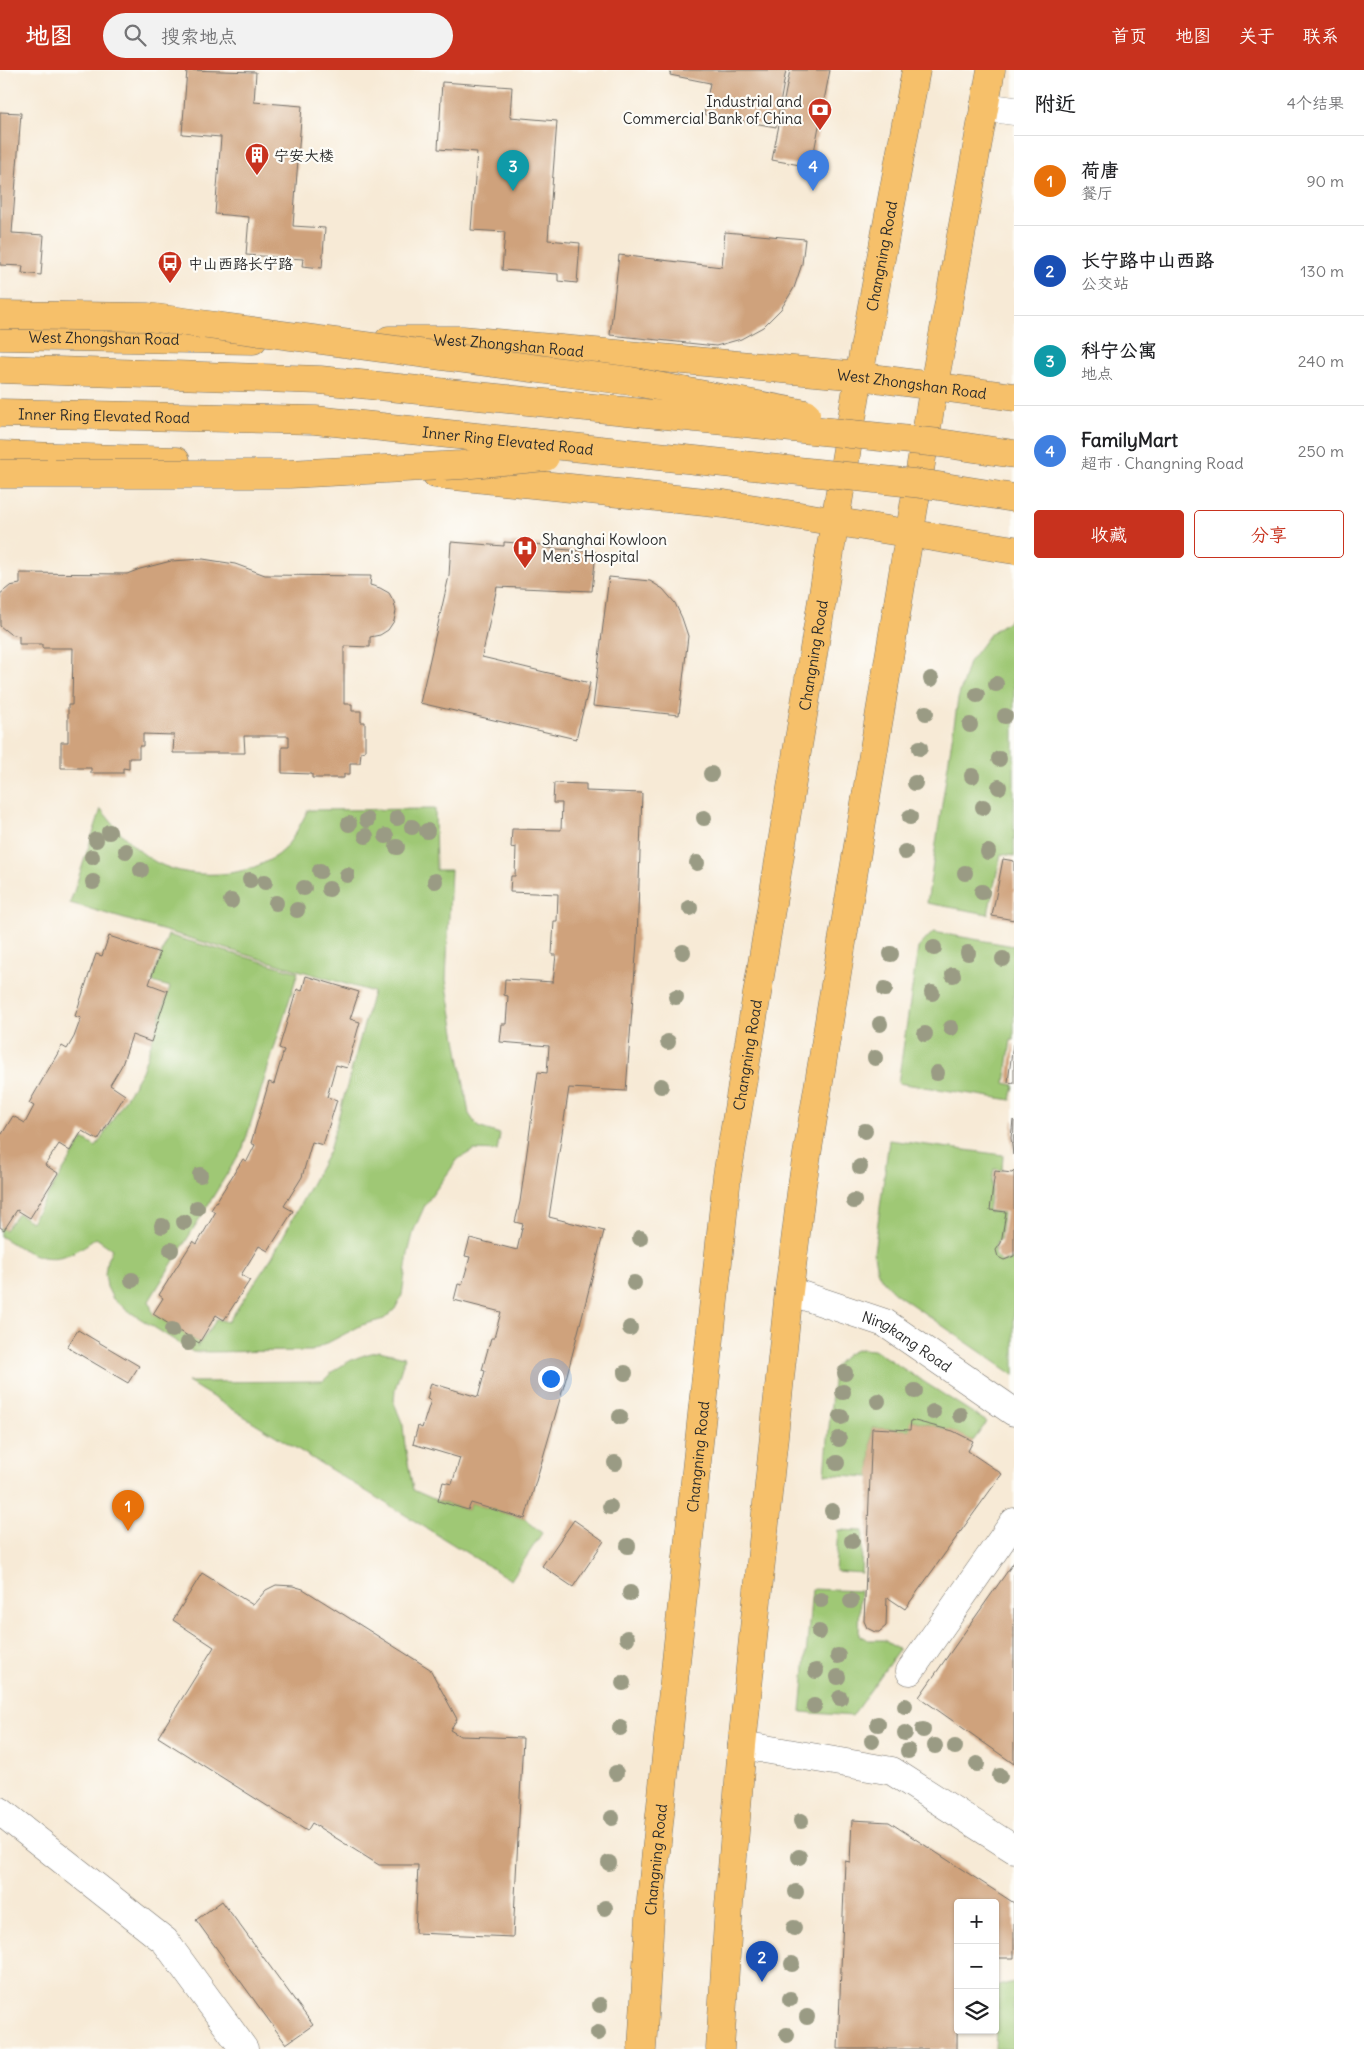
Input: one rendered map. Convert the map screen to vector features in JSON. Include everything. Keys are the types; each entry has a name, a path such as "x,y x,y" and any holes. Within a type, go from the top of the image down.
{"main road":[{"name":"Changning Road","path":"642,2049 651,1900 727,1176 858,376 916,70"},
{"path":"720,2049 728,1906 742,1745 789,1290 802,1185 934,386 991,70"},
{"path":"0,314 148,317 620,380 767,406 940,443"},
{"name":"West Zhongshan Road","path":"0,336 165,340 462,340 858,376 1014,397"},
{"path":"0,369 320,380 940,443 1014,454"},
{"name":"Inner Ring Elevated Road","path":"0,413 315,420 932,485 1014,498"},
{"path":"0,474 289,474 461,465 604,451"},
{"path":"0,455 362,466 724,504 1014,550"}],"street":[{"path":"984,107 1014,111"},
{"name":"Ningkang Road","path":"789,1290 885,1323 1014,1412"},
{"path":"910,1670 1014,1522"},
{"path":"742,1745 892,1771 1014,1849"},
{"path":"0,1811 165,1941 244,2049"}],"green space":[{"path":"1014,617 1014,856 1001,854 988,914 927,903 958,699 969,662 991,633"},
{"path":"101,809 117,829 149,858 164,866 180,871 218,874 237,872 255,867 271,859 288,845 308,810 435,809 436,870 451,870 446,980 469,1114 478,1127 500,1134 497,1151 474,1150 458,1159 425,1205 414,1230 408,1254 402,1295 395,1309 384,1319 362,1325 312,1351 193,1352 113,1299 107,1287 105,1274 107,1260 112,1249 96,1238 70,1254 48,1258 26,1251 0,1236 0,1227 5,1230 18,1213 31,1222 83,1139 96,1147 142,1071 170,987 152,982 168,935 298,972 243,1148 149,1301 153,1314 199,1343 197,1347 217,1319 228,1322 272,1257 329,1151 373,992 70,903"},
{"path":"933,932 1014,946 1014,1040 1011,1040 1005,1083 1014,1085 1011,1100 898,1083 918,948"},
{"path":"889,1140 1003,1155 1002,1170 994,1169 988,1211 1003,1213 1000,1239 996,1244 994,1254 1002,1262 1014,1258 1014,1375 895,1293 879,1275 874,1252"},
{"path":"860,1349 874,1350 987,1422 973,1441 952,1431 912,1420 910,1430 872,1428 870,1477 825,1474 834,1369 845,1356"},
{"path":"379,1351 405,1357 395,1389 394,1403 403,1425 413,1490 438,1501 468,1510 471,1503 525,1519 542,1533 511,1580 188,1382 323,1381 349,1361"},
{"path":"838,1530 863,1531 861,1573 835,1571"},
{"path":"812,1589 860,1591 859,1635 868,1640 884,1640 899,1650 852,1716 801,1712"},
{"path":"1014,1982 1014,2049 995,2049 996,2034 999,2034 999,1986"}],"building":[{"name":"宁安大楼","path":"187,70 256,72 254,102 302,106 293,226 325,228 322,268 302,266 303,259 246,255 249,217 215,214 221,137 182,134"},
{"path":"671,70 786,70 776,127 704,114 710,83 670,75"},
{"path":"790,70 830,70 811,167 772,160"},
{"path":"442,82 512,87 510,117 557,121 548,240 580,243 577,283 558,281 558,274 502,270 505,232 471,230 477,152 438,149"},
{"path":"0,112 21,113 12,233 44,235 41,275 22,273 23,266 0,265"},
{"path":"725,232 805,239 802,264 794,288 781,309 763,327 741,339 716,346 610,335 619,255 722,267"},
{"path":"451,542 504,546 504,542 544,545 544,548 596,552 592,591 497,587 482,657 590,683 576,739 420,703 449,576"},
{"path":"203,559 235,564 265,575 371,576 370,585 389,593 396,611 394,621 388,630 380,635 370,637 370,647 344,646 344,704 352,704 352,711 361,711 361,722 365,722 365,751 361,752 360,763 350,763 350,774 344,774 344,778 312,778 312,774 282,773 282,747 289,747 289,736 244,736 245,753 173,753 174,735 143,734 143,746 139,746 139,758 129,758 129,769 123,768 123,773 91,773 91,768 61,768 61,742 68,742 68,705 72,705 73,648 42,648 42,644 19,644 19,636 10,634 0,626 0,594 10,586 20,584 20,573 127,574 171,561"},
{"path":"609,577 650,581 663,589 675,603 688,636 679,715 593,706"},
{"path":"554,783 586,784 586,791 642,793 637,942 626,1091 569,1088 549,1217 604,1231 567,1375 525,1519 471,1503 468,1510 438,1501 443,1482 452,1484 460,1458 413,1444 418,1426 422,1428 431,1400 427,1399 431,1383 478,1397 485,1371 482,1370 501,1312 454,1300 458,1284 462,1285 470,1257 465,1256 470,1238 517,1250 523,1224 515,1222 520,1202 538,1072 547,1073 549,1046 500,1042 502,1024 506,1024 508,996 504,995 505,979 553,982 556,955 552,955 554,921 557,921 558,894 510,892 511,876 515,876 516,847 511,848 512,829 561,830 562,803 553,803"},
{"path":"1003,859 1014,861 1014,920 992,916"},
{"path":"109,936 160,953 149,984 168,991 151,1042 132,1035 122,1065 110,1085 125,1095 98,1140 82,1131 70,1151 59,1144 45,1165 58,1173 30,1218 17,1210 4,1230 0,1227 0,1133 2,1134 13,1116 25,1123 34,1106 29,1103 62,1046 67,1049 74,1037 81,1018 75,1016 96,954 102,956"},
{"path":"306,976 359,992 350,1019 360,1022 347,1068 336,1065 327,1097 337,1100 323,1145 312,1142 302,1177 284,1206 293,1211 268,1251 259,1246 241,1275 250,1280 224,1320 216,1315 199,1343 153,1314 163,1298 159,1295 193,1241 197,1244 215,1213 211,1210 243,1159 247,1161 255,1145 251,1143 269,1082 274,1084 284,1050 279,1048 297,989 302,991"},
{"path":"1014,1044 1014,1083 1008,1082"},
{"path":"1014,1121 1013,1155 1011,1138"},
{"path":"995,1171 1012,1173 1014,1171 1014,1256 1004,1260 998,1257 996,1250 1001,1243 1006,1212 990,1210"},
{"path":"78,1330 139,1366 128,1383 67,1347"},
{"path":"911,1420 953,1431 973,1441 968,1451 1002,1474 905,1609 887,1597 886,1626 879,1632 875,1632 867,1628 864,1621 872,1428 910,1430"},
{"path":"574,1520 604,1541 573,1587 542,1566"},
{"path":"1014,1562 1014,1764 919,1697"},
{"path":"202,1573 253,1605 266,1590 276,1585 293,1586 303,1589 430,1669 457,1719 450,1730 460,1736 523,1738 513,1937 415,1933 418,1865 379,1865 312,1823 307,1831 158,1737 214,1647 173,1620"},
{"path":"852,1820 889,1822 1014,1903 1014,1958 999,1958 999,1899 954,1899 954,2034 957,2034 957,2049 838,2049 845,1861 850,1862"},
{"path":"222,1901 313,2025 286,2044 196,1920"}],"place":[{"name":"Industrial and Commercial Bank of China","path":"820,131"},
{"name":"宁安大楼","path":"257,176"},
{"name":"科宁公寓","path":"513,191"},
{"name":"FamilyMart","path":"813,191"},
{"name":"中山西路长宁路","path":"170,284"},
{"name":"Shanghai Kowloon Men's Hospital","path":"525,569"},
{"name":"荷唐","path":"128,1531"},
{"name":"长宁路中山西路","path":"762,1982"}]}
